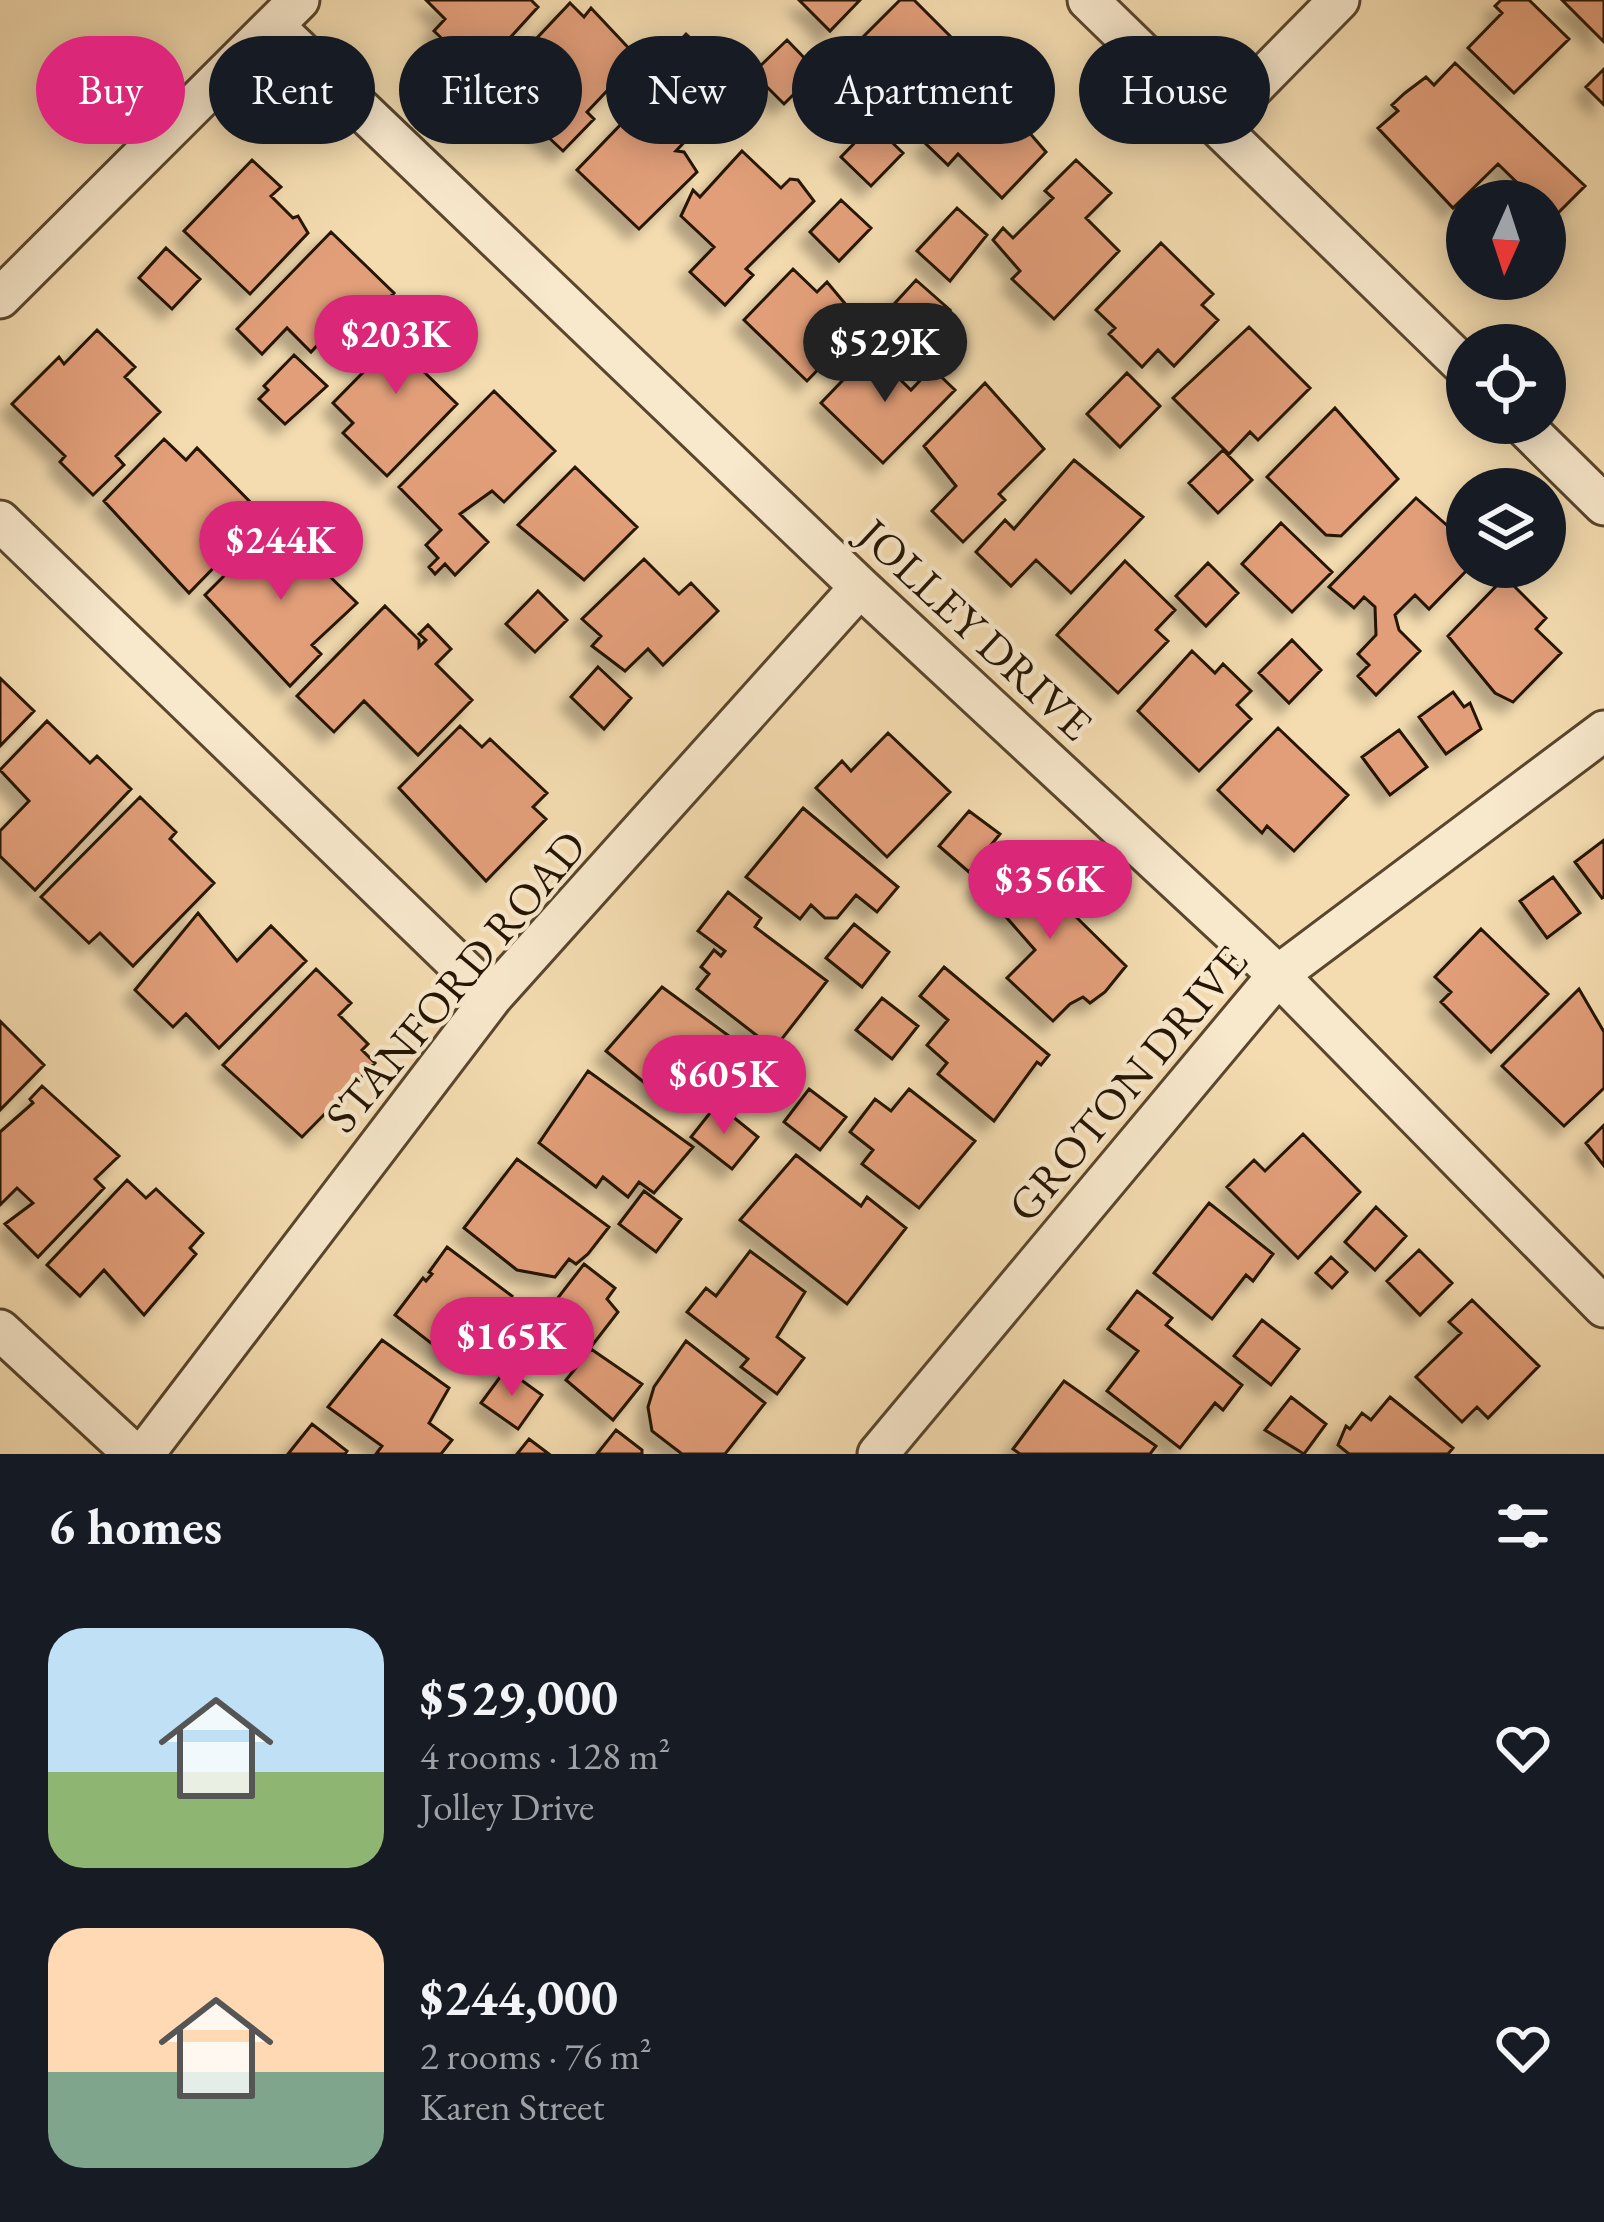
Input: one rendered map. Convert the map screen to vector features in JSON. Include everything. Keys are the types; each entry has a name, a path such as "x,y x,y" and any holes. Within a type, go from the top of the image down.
{"street":[{"path":"1088,0 1127,36"},
{"path":"1270,70 1339,0"},
{"path":"0,298 287,13"},
{"name":"JOLLEY DRIVE","path":"287,13 860,587 1278,975 1604,1307"},
{"path":"1241,144 1446,348"},
{"path":"1542,444 1604,505"},
{"path":"0,520 492,997"},
{"name":"STANFORD ROAD","path":"144,1454 492,997 860,587"},
{"name":"GROTON DRIVE","path":"878,1454 1278,975 1604,731"},
{"path":"0,1330 134,1454"}],"building":[{"path":"426,0 531,0 538,7 512,36 439,36 434,31 445,19"},
{"path":"799,0 860,0 830,31"},
{"path":"900,0 914,0 950,36 864,36"},
{"path":"1501,0 1529,0 1569,39 1514,93 1468,48 1502,13 1495,6"},
{"path":"1562,0 1604,0 1604,42"},
{"path":"570,3 584,17 591,8 617,36 606,36 606,92 587,112 594,119 582,131 582,36 539,36"},
{"path":"787,40 792,45 792,96 784,104 768,88 768,58"},
{"path":"1455,63 1585,186 1566,205 1566,180 1514,180 1498,164 1482,180 1446,180 1446,201 1378,128 1398,111 1392,105 1405,93 1426,77 1434,85"},
{"path":"1604,69 1604,105 1586,87"},
{"path":"606,140 606,144 683,144 676,151 684,152 697,172 639,229 577,170"},
{"path":"854,144 894,144 903,153 871,186 841,157"},
{"path":"926,144 1039,144 1046,152 1002,198 958,154 948,165"},
{"path":"742,151 781,188 790,179 798,180 814,201 746,269 753,275 725,305 690,272 714,247 681,216 693,190 700,197"},
{"path":"252,160 281,187 271,196 293,218 298,216 308,233 250,294 184,231"},
{"path":"1076,160 1111,193 1086,218 1119,251 1054,319 1012,279 1020,271 993,240 1003,228 1013,238 1053,198 1045,191"},
{"path":"841,200 871,228 839,261 810,232"},
{"path":"957,208 987,235 950,281 917,251"},
{"path":"331,232 394,293 342,346 329,333 311,352 287,328 262,354 237,329"},
{"path":"1161,243 1213,294 1202,305 1218,320 1174,366 1158,350 1142,367 1109,334 1115,328 1096,310"},
{"path":"166,248 200,279 172,309 139,278"},
{"path":"793,269 817,292 827,282 862,324 807,381 744,320"},
{"path":"916,280 950,310 919,343 886,313"},
{"path":"411,310 445,343 420,368 457,404 387,476 343,433 353,423 333,403 386,349 379,343"},
{"path":"1249,327 1310,388 1258,440 1250,432 1229,454 1173,398"},
{"path":"97,330 135,367 125,377 160,412 116,456 124,465 93,495 60,462 65,456 12,404 59,357 64,364"},
{"path":"871,351 911,390 932,368 955,390 883,463 821,403"},
{"path":"294,355 327,386 285,424 259,399 268,390 264,386"},
{"path":"1127,373 1160,406 1120,447 1087,414"},
{"path":"985,383 1044,449 999,494 1005,500 963,542 932,511 956,486 924,446"},
{"path":"494,391 555,451 504,502 492,491 460,514 488,542 455,575 445,564 435,574 429,567 438,558 426,545 441,530 399,487"},
{"path":"1335,408 1398,479 1341,536 1326,535 1267,477"},
{"path":"164,439 186,460 197,448 264,516 189,593 104,501"},
{"path":"1223,450 1252,480 1218,513 1189,483"},
{"path":"1074,460 1143,517 1071,593 1036,560 1011,586 976,552 1005,520 1014,529"},
{"path":"575,467 637,527 584,580 518,525"},
{"path":"1416,498 1446,524 1450,588 1429,609 1415,595 1395,615 1399,630 1420,651 1376,695 1358,676 1369,665 1358,654 1376,635 1375,607 1364,597 1354,608 1329,587"},
{"path":"1281,523 1332,572 1292,612 1242,564"},
{"path":"276,524 357,603 312,645 321,654 290,686 205,595"},
{"path":"644,559 679,594 691,583 718,611 663,665 648,649 625,671 592,646 601,636 582,619"},
{"path":"1125,561 1175,610 1156,630 1168,641 1118,693 1057,635"},
{"path":"1208,563 1238,593 1206,626 1176,596"},
{"path":"1494,588 1516,588 1546,618 1536,629 1561,653 1513,702 1495,693 1448,636"},
{"path":"538,591 567,620 535,652 506,624"},
{"path":"385,606 419,640 419,647 426,640 419,634 428,625 451,649 436,664 472,700 418,755 364,701 334,732 297,696"},
{"path":"1292,640 1321,670 1289,703 1259,673"},
{"path":"1192,651 1215,673 1223,664 1251,691 1237,705 1251,719 1199,771 1138,711"},
{"path":"598,667 631,698 604,729 571,697"},
{"path":"0,678 34,711 0,746"},
{"path":"1453,692 1464,707 1470,703 1481,729 1446,754 1419,717"},
{"path":"47,721 90,763 97,756 131,789 35,890 0,856 0,831 29,801 0,770"},
{"path":"460,726 482,747 490,739 547,793 533,807 546,819 486,881 399,788"},
{"path":"1278,728 1348,795 1294,851 1267,826 1262,833 1218,790"},
{"path":"1399,730 1427,767 1390,795 1362,757"},
{"path":"888,733 950,792 887,857 816,788 842,761 851,771"},
{"path":"140,797 176,832 170,839 214,883 133,966 100,933 89,943 41,897"},
{"path":"803,808 898,887 877,912 856,895 837,918 825,918 811,905 800,919 746,877"},
{"path":"969,811 1000,834 969,872 939,846"},
{"path":"1604,840 1604,897 1602,898 1575,862"},
{"path":"1010,852 1126,966 1105,992 1090,1003 1083,997 1070,1004 1053,1021 1007,978 1035,950 978,885"},
{"path":"1553,877 1580,913 1547,938 1520,901"},
{"path":"728,892 761,918 755,927 827,981 774,1049 697,989 709,974 701,967 714,950 721,956 725,951 698,931"},
{"path":"198,913 237,961 271,926 306,961 219,1048 186,1014 173,1027 135,990"},
{"path":"854,924 889,952 862,987 826,958"},
{"path":"1481,929 1548,994 1491,1052 1441,1002 1451,992 1435,977"},
{"path":"944,967 1049,1055 1041,1065 1037,1062 994,1121 938,1074 947,1063 927,1045 948,1020 920,996"},
{"path":"316,969 351,1003 339,1015 368,1044 362,1050 375,1063 302,1137 223,1065"},
{"path":"662,987 729,1036 712,1058 726,1071 701,1102 663,1098 606,1051"},
{"path":"1579,989 1604,1032 1604,1088 1564,1126 1502,1066"},
{"path":"882,998 918,1026 892,1059 856,1030"},
{"path":"0,1021 44,1065 0,1110"},
{"path":"588,1071 693,1147 654,1193 639,1182 628,1197 603,1177 596,1187 539,1143"},
{"path":"42,1086 119,1156 95,1179 104,1188 38,1257 5,1224 33,1203 17,1188 0,1205 0,1132 33,1103 30,1099"},
{"path":"809,1089 846,1117 820,1150 784,1122"},
{"path":"909,1089 975,1141 919,1208 862,1164 873,1150 850,1132 875,1099 891,1111"},
{"path":"717,1104 758,1137 732,1169 691,1137"},
{"path":"1604,1125 1604,1166 1586,1143"},
{"path":"1303,1134 1360,1192 1298,1258 1227,1187 1254,1160 1265,1171"},
{"path":"796,1155 861,1206 867,1197 906,1228 847,1304 740,1220"},
{"path":"517,1159 609,1227 588,1254 576,1264 569,1259 555,1277 517,1270 464,1228"},
{"path":"127,1180 146,1198 156,1189 203,1233 190,1248 196,1254 144,1315 104,1270 80,1296 47,1265"},
{"path":"644,1191 681,1219 656,1252 619,1224"},
{"path":"1209,1203 1273,1254 1253,1281 1246,1275 1212,1319 1154,1273"},
{"path":"1376,1207 1406,1236 1375,1270 1345,1242"},
{"path":"447,1247 512,1296 495,1319 540,1351 522,1375 503,1361 496,1371 465,1347 454,1361 395,1315 423,1278 426,1281 432,1274"},
{"path":"1419,1250 1452,1283 1420,1315 1387,1281"},
{"path":"750,1251 805,1292 777,1337 804,1358 777,1394 741,1367 748,1359 687,1312 706,1288 716,1296"},
{"path":"1331,1257 1347,1272 1332,1288 1316,1273"},
{"path":"584,1264 615,1288 607,1299 618,1312 591,1347 547,1312"},
{"path":"1137,1291 1172,1318 1166,1325 1242,1385 1223,1410 1215,1403 1180,1448 1107,1391 1138,1351 1108,1329"},
{"path":"1472,1300 1539,1366 1488,1418 1477,1407 1462,1422 1416,1377 1461,1333 1449,1322"},
{"path":"1262,1320 1299,1349 1271,1385 1234,1356"},
{"path":"382,1340 449,1388 429,1423 452,1440 441,1454 376,1454 382,1446 328,1407"},
{"path":"686,1341 765,1403 725,1454 682,1454 652,1431 648,1407 654,1387"},
{"path":"591,1349 642,1384 613,1420 566,1380"},
{"path":"506,1369 542,1395 518,1429 481,1403"},
{"path":"1064,1381 1156,1446 1150,1454 1020,1454 1013,1449"},
{"path":"1291,1397 1326,1424 1304,1454 1265,1430"},
{"path":"1390,1397 1453,1448 1448,1454 1349,1454 1338,1445 1346,1426 1350,1429 1362,1413 1371,1420"},
{"path":"312,1424 347,1451 345,1454 288,1454"},
{"path":"616,1430 642,1450 642,1454 597,1454"},
{"path":"529,1439 549,1454 517,1454"}]}
